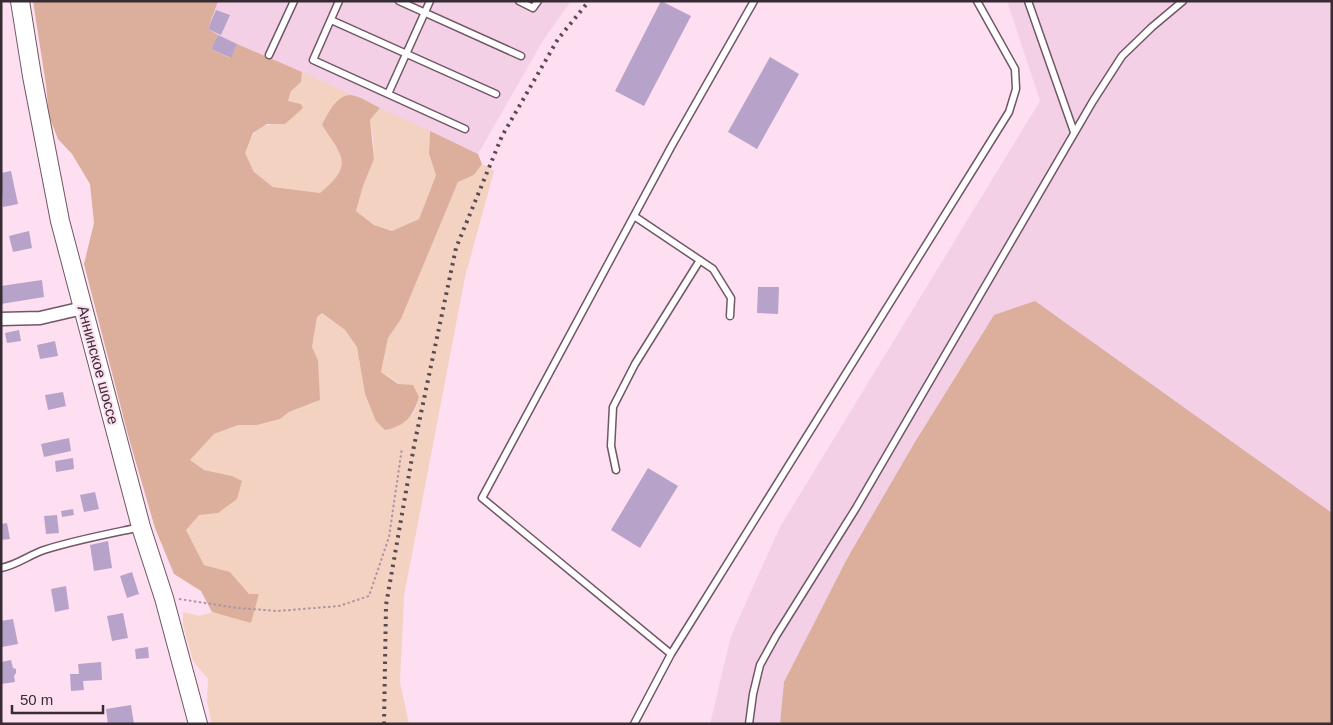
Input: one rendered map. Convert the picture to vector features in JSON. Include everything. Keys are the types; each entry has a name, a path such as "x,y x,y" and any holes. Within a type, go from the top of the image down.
{"main road":[{"name":"Аннинское шоссе","path":"20,1 32,76 60,221 141,527 164,598 198,724"}],"street":[{"path":"1,319 40,318 83,308"}],"lane":[{"path":"269,55 294,1"},
{"path":"339,1 313,60 465,129"},
{"path":"399,1 522,56"},
{"path":"388,94 430,1"},
{"path":"519,1 533,8 538,1"},
{"path":"671,654 482,498 634,216 754,1"},
{"path":"634,724 671,654 1009,112 1016,89 1015,69 977,1"},
{"path":"1028,1 1074,132"},
{"path":"749,724 753,694 760,665 856,508 1074,132 1122,56 1152,26 1183,1"},
{"path":"331,20 496,94"},
{"path":"634,216 713,269 732,298 730,316"},
{"path":"616,470 611,446 613,406 635,364 700,260"},
{"path":"1,568 12,566 41,551 68,543 141,527"}],"path":[{"path":"164,598 238,608 278,611 339,606 369,596 389,537 402,448"}],"shaded area":[{"path":"33,1 218,1 208,29 218,35 211,49 230,58 237,44 302,72 301,82 291,91 288,101 301,104 303,108 285,124 267,124 253,133 245,153 254,172 273,187 320,193 338,175 341,168 342,160 340,153 322,125 333,106 341,98 351,95 362,98 380,108 370,120 374,159 363,186 356,211 374,225 392,231 419,219 436,175 429,154 430,131 478,154 482,164 474,175 458,182 401,319 388,338 381,372 398,384 413,385 419,397 408,419 398,426 385,430 376,421 365,394 357,347 345,330 322,313 317,317 312,347 318,360 320,400 289,412 280,419 257,425 238,425 214,434 190,460 204,470 232,476 242,481 237,499 218,513 199,515 186,530 204,565 230,572 249,594 259,594 251,623 212,612 201,591 174,574 155,528 128,435 84,264 94,223 90,184 72,154 58,139 49,116"},
{"path":"218,1 571,1 544,39 478,154 237,44 231,58 211,49 208,29"},
{"path":"1007,1 1332,1 1332,724 710,724 731,636 780,527 1040,101"},
{"path":"302,72 352,95 346,96 322,125 340,153 342,160 338,175 320,193 273,187 254,172 245,153 251,138 258,129 263,126 285,124 301,104 288,102 291,91 301,82"},
{"path":"380,108 430,131 429,154 436,175 419,219 392,231 374,225 356,211 363,186 374,159 370,120"},
{"path":"482,164 494,171 465,277 404,596 400,682 409,724 212,724 207,702 208,679 193,661 183,625 183,612 200,616 212,612 251,623 259,594 249,594 230,572 204,565 186,530 199,514 218,513 232,476 204,470 190,460 214,434 238,425 257,425 280,419 289,412 316,402 318,360 312,347 317,317 322,313 345,330 357,347 365,394 397,427 414,413 419,397 381,372 388,338 401,319 458,182 474,175"},
{"path":"1035,301 1332,513 1332,724 780,724 784,682 848,557 915,442 994,315"}],"building":[{"path":"661,1 691,16 644,106 615,91"},
{"path":"216,10 230,15 221,35 208,29"},
{"path":"218,35 237,44 231,58 211,49"},
{"path":"770,57 799,74 757,149 728,132"},
{"path":"11,171 18,204 3,207 1,173"},
{"path":"29,231 32,248 13,252 9,236"},
{"path":"42,280 44,297 1,304 1,286"},
{"path":"758,287 779,287 778,314 757,313"},
{"path":"19,330 21,341 7,343 5,333"},
{"path":"55,341 58,356 40,359 37,345"},
{"path":"63,392 66,406 48,410 45,395"},
{"path":"69,438 71,451 44,457 41,444"},
{"path":"73,458 74,469 56,472 55,461"},
{"path":"648,468 678,486 640,548 611,530"},
{"path":"95,492 99,509 84,512 80,495"},
{"path":"73,509 74,515 62,517 61,511"},
{"path":"57,515 59,533 46,534 44,516"},
{"path":"7,523 10,539 1,540 1,524"},
{"path":"108,541 112,568 94,571 90,545"},
{"path":"132,572 139,594 127,598 120,576"},
{"path":"66,586 69,609 55,612 51,589"},
{"path":"123,613 128,638 112,641 107,616"},
{"path":"13,619 18,644 2,647 1,621"},
{"path":"148,647 149,658 136,659 135,649"},
{"path":"11,660 13,668 16,669 15,682 1,684 1,662"},
{"path":"101,662 102,680 83,681 84,690 71,691 70,674 79,674 78,664"},
{"path":"131,705 134,724 108,724 106,709"}],"railway":[{"path":"384,724 386,605 414,446 456,248 502,136 558,39 589,1"}]}
